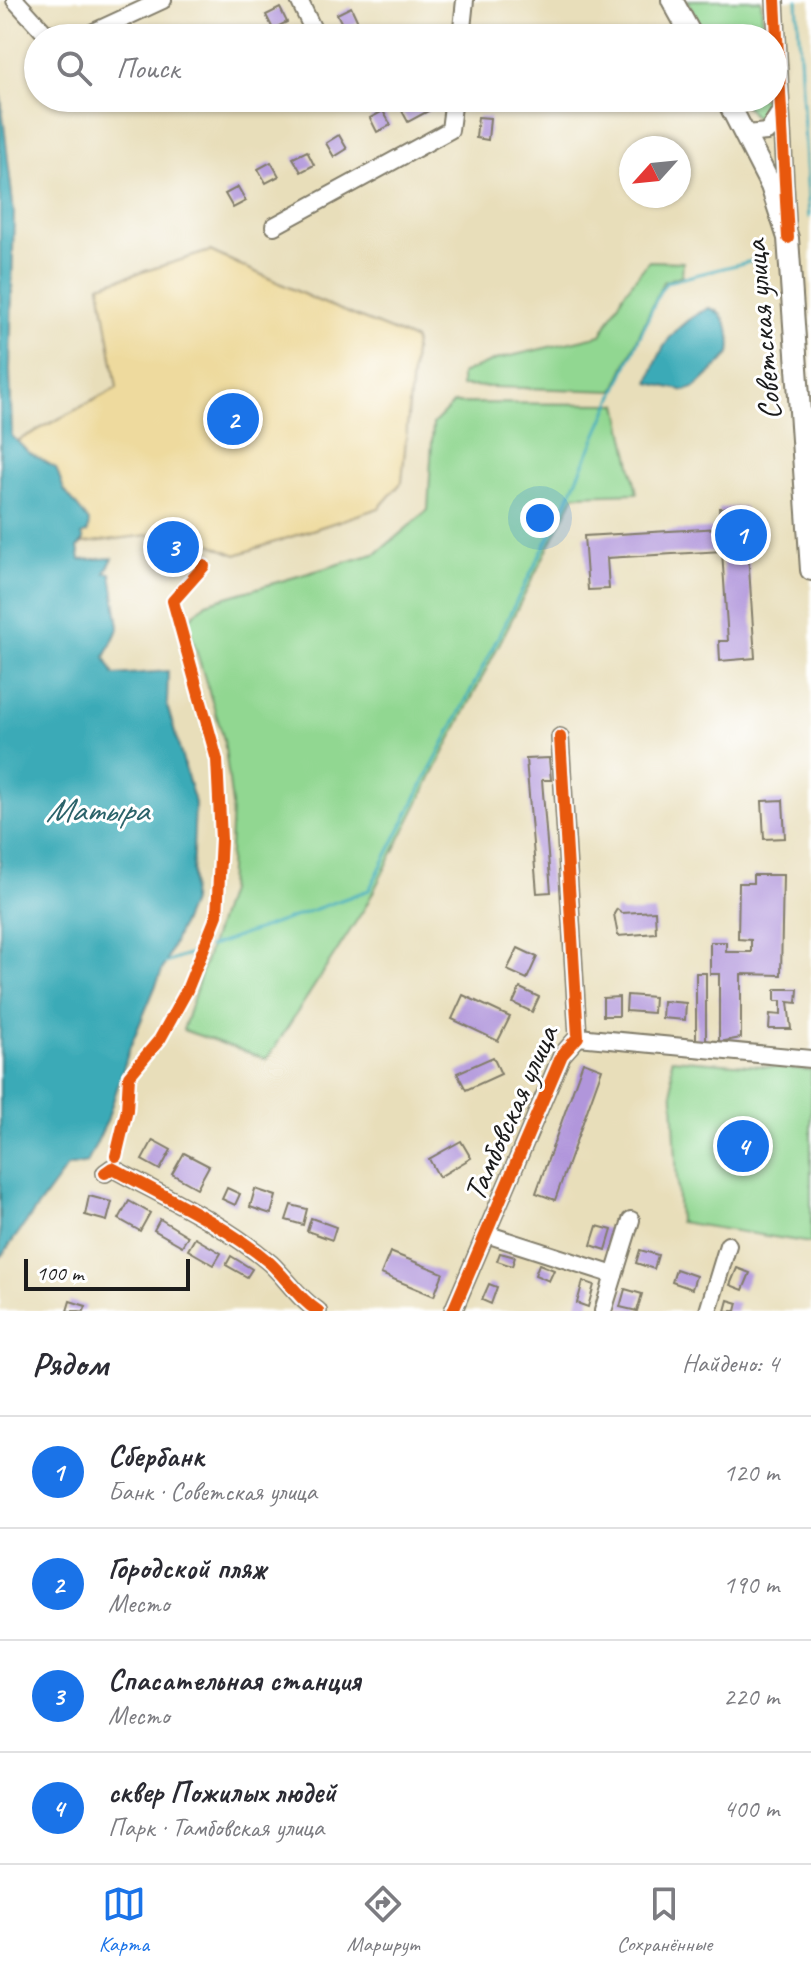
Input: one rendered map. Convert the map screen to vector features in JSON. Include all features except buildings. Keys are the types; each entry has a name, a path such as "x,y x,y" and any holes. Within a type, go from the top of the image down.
{"main road":[{"path":"672,0 685,24"},
{"name":"Советская улица","path":"734,112 771,186 788,238 811,570"}],"street":[{"path":"15,0 37,24"},
{"path":"111,24 163,0"},
{"path":"299,0 310,24"},
{"path":"462,24 465,0"},
{"path":"775,0 776,24"},
{"path":"274,226 450,130 452,112"},
{"path":"746,134 767,132 780,112"},
{"path":"781,112 788,238"},
{"name":"Тамбовская улица","path":"453,1311 562,1055 578,1037 560,737"},
{"name":"Тамбовская улица","path":"578,1037 811,1059"},
{"path":"105,1173 112,1168 212,1222 272,1265 302,1300 318,1311"},
{"path":"603,1311 631,1220"},
{"path":"486,1234 614,1275"},
{"path":"708,1311 728,1245"}],"green space":[{"path":"687,0 761,0 763,24 700,24"},
{"path":"751,112 767,112 767,114 756,119"},
{"path":"649,261 683,262 682,275 663,282 614,391 461,386 461,374 498,359 601,335 624,293"},
{"path":"454,403 618,404 637,493 575,495 366,906 267,1059 183,1030 228,891 232,805 224,740 187,621 206,603 377,553 428,510 433,424"},
{"path":"671,1059 811,1070 811,1243 679,1222"}],"sand":[{"path":"210,251 316,300 415,340 402,482 379,508 236,555 180,531 45,548 0,450 117,388 100,285"}],"water":[{"name":"Матыра","path":"0,88 14,213 10,370 12,436 27,451 56,468 64,490 89,521 88,532 82,535 84,540 78,547 80,560 113,558 105,573 111,573 119,627 105,657 114,675 168,671 167,705 195,803 191,902 130,1047 107,1121 87,1163 67,1167 0,1258"},
{"path":"709,308 720,315 727,326 731,340 730,354 696,387 685,391 649,383 663,348 677,329"}],"waterway":[{"path":"797,0 809,217"},
{"path":"209,947 369,890 567,502 660,291 667,282 764,258"},
{"path":"165,963 199,951"}],"cycle path":[{"path":"775,0 776,24"},
{"path":"781,112 788,238"},
{"path":"116,1156 127,1110 129,1076 160,1039 187,990 217,915 221,839 217,760 173,601 204,566"},
{"path":"453,1311 562,1055 578,1037 560,737"},
{"path":"105,1173 112,1168 233,1235 270,1263 318,1311"}],"place":[{"name":"Городской пляж","path":"233,419"},
{"name":"Сбербанк","path":"741,535"},
{"name":"Спасательная станция","path":"173,547"},
{"name":"сквер Пожилых людей","path":"743,1146"}]}
